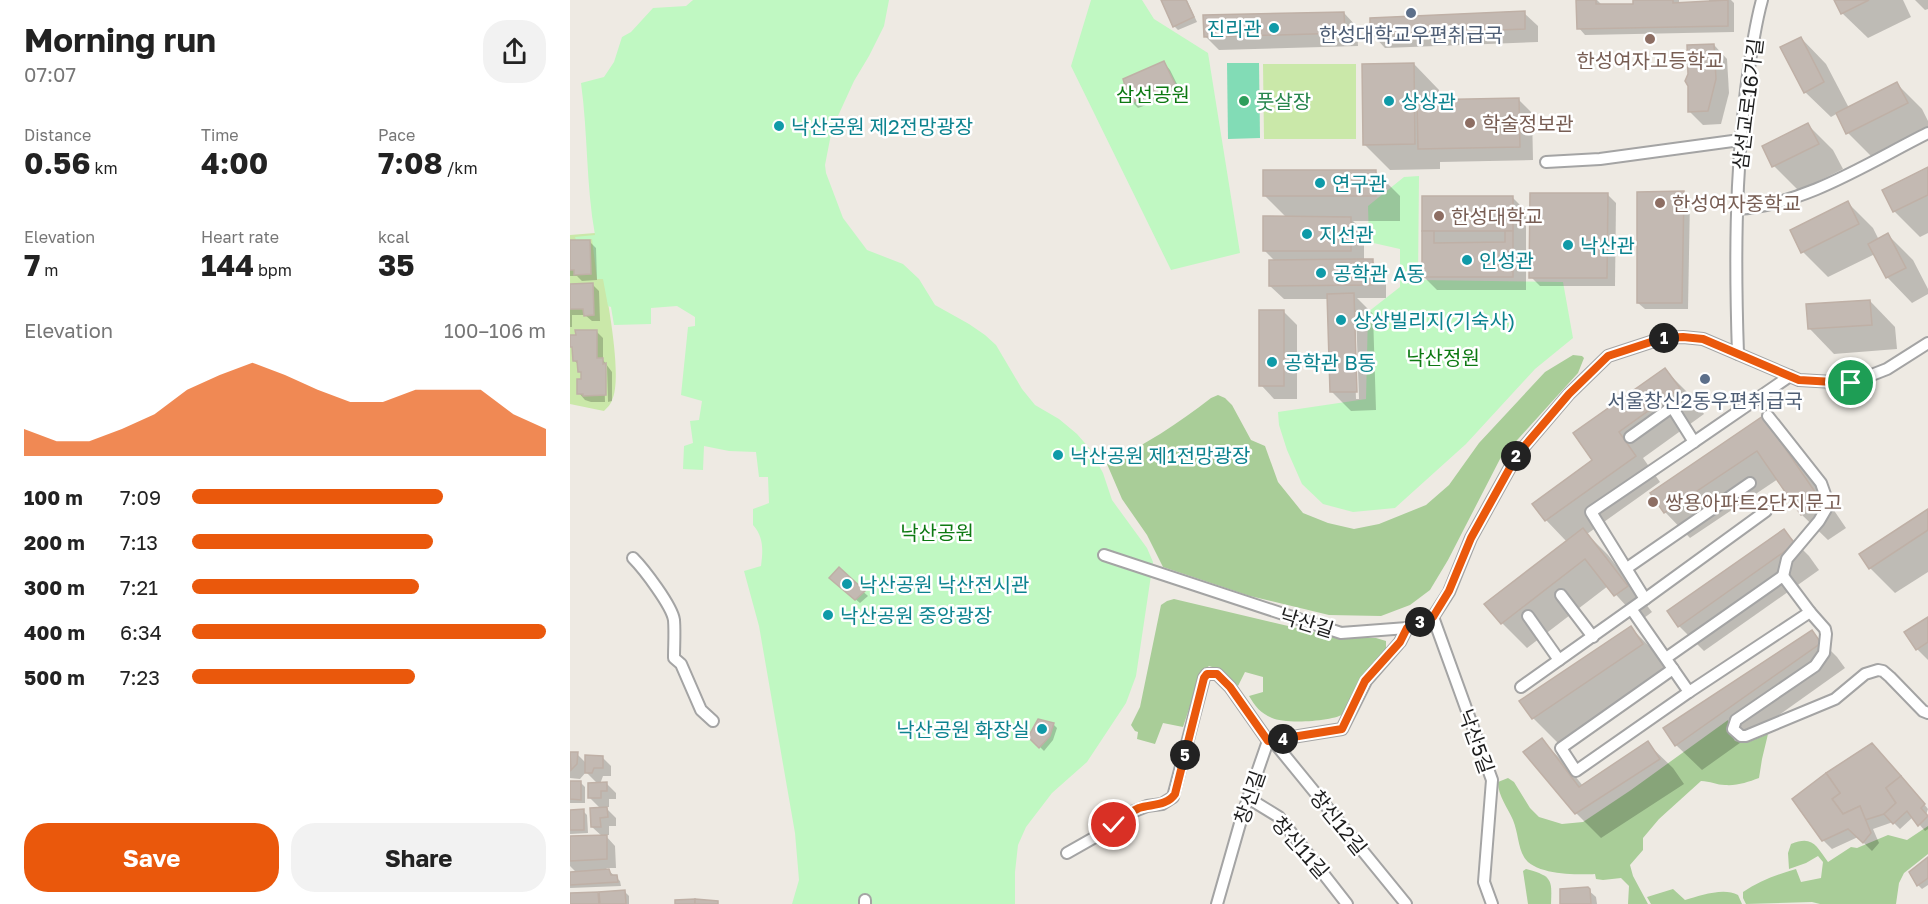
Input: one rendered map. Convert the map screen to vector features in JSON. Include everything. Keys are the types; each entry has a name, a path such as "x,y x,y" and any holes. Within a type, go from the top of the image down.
{"street":[{"name":"삼선교로16가길","path":"1738,354 1735,262 1740,140 1748,74 1762,0"},
{"path":"1737,208 1760,207 1819,188 1928,134"},
{"path":"1546,162 1600,159 1740,140"},
{"path":"1433,617 1449,591 1471,538 1517,455 1569,394 1608,356 1663,338 1703,339 1799,380 1851,383 1887,369 1928,344"},
{"path":"1646,599 1591,512 1790,376"},
{"path":"1630,437 1672,407 1694,442"},
{"path":"1666,658 1783,576 1787,559 1819,521 1826,509 1827,500 1821,483 1768,416"},
{"path":"1627,568 1750,483"},
{"path":"1521,687 1632,610 1766,511"},
{"name":"낙산길","path":"1104,555 1341,633 1407,628 1433,617"},
{"path":"633,558 642,567 674,618 674,658 681,664 701,710 713,721"},
{"path":"1783,576 1825,629 1824,653 1815,666 1736,720 1733,729 1737,733 1746,736 1835,699 1865,674 1878,670 1890,677 1923,711 1928,713"},
{"path":"1561,595 1593,637"},
{"path":"1632,610 1689,692"},
{"path":"1673,669 1561,748 1576,771 1689,692 1810,612"},
{"path":"1528,616 1559,660"},
{"name":"낙산5길","path":"1433,617 1492,780 1484,882 1492,904"},
{"path":"1271,741 1342,729 1365,681 1400,642 1407,628"},
{"name":"창신12길","path":"1067,853 1132,812 1162,804 1173,797 1204,678 1207,674 1217,674 1406,904"},
{"name":"창신길","path":"1217,904 1248,798 1271,741"},
{"name":"창신11길","path":"1248,798 1279,818 1347,904"}],"green space":[{"name":"낙산공원","path":"693,0 889,0 884,26 854,81 832,129 825,165 843,218 867,250 903,264 919,279 935,305 969,324 996,345 1022,389 1035,405 1059,419 1077,434 1090,449 1103,473 1112,500 1147,548 1153,562 1136,676 1126,703 1087,762 1052,793 1026,827 1018,845 1015,904 792,904 799,880 795,833 759,626 744,571 761,566 762,544 753,525 753,509 769,503 768,477 759,477 756,452 729,451 704,446 703,470 683,469 684,446 693,443 690,421 699,420 702,401 681,395 688,327 695,326 695,317 677,306 651,308 651,324 614,325 603,279 597,279 592,239 576,240 575,237 595,235 581,83 604,77 614,62 622,37 631,32 653,8 686,6"},
{"name":"삼선공원","path":"1091,0 1142,0 1154,19 1208,53 1240,253 1171,270 1071,66"},
{"name":"풋살장","path":"1227,63 1259,63 1260,138 1228,139"},
{"path":"1263,64 1356,64 1356,139 1264,139"},
{"name":"낙산정원","path":"1419,176 1418,280 1563,282 1573,338 1535,369 1466,444 1395,508 1353,512 1323,504 1302,484 1287,450 1279,425 1278,412 1366,399 1368,312 1400,287 1400,249 1369,242 1368,206 1404,177"},
{"path":"595,233 611,319 616,368 612,400 604,411 570,404 570,235"},
{"path":"1573,355 1584,358 1578,373 1500,459 1430,590 1410,605 1381,616 1329,615 1250,596 1163,567 1147,535 1122,499 1107,464 1160,434 1218,395 1232,405 1251,440 1265,446 1278,482 1303,513 1328,523 1354,529 1379,524 1426,505 1449,485 1479,443 1545,372"},
{"path":"1174,599 1339,638 1376,638 1386,641 1386,653 1363,676 1345,713 1331,718 1309,721 1278,720 1258,709 1249,696 1263,692 1263,677 1245,672 1238,686 1221,670 1209,666 1201,673 1183,727 1163,723 1155,744 1137,739 1138,732 1131,725 1140,707 1161,605"},
{"path":"1728,720 1729,731 1735,741 1746,743 1768,734 1759,778 1729,785 1701,781 1659,819 1643,838 1643,850 1630,865 1633,876 1648,904 1628,904 1629,886 1621,878 1603,880 1596,879 1595,874 1546,871 1529,863 1524,857 1515,825 1501,797 1498,782 1508,778 1514,782 1530,808 1539,817 1562,824 1583,822"},
{"path":"1928,826 1928,854 1904,873 1899,883 1896,904 1820,904 1812,902 1746,904 1743,898 1743,892 1756,884 1796,869 1801,882 1821,878 1823,862 1818,856 1789,869 1788,853 1791,844 1809,842 1817,847 1828,862 1851,847 1857,848 1888,835 1907,840"},
{"path":"1526,869 1541,874 1549,880 1551,904 1528,904 1523,871"},
{"path":"1673,889 1685,900 1712,893 1732,893 1738,895 1742,904 1651,904 1647,897"}],"building":[{"path":"1161,0 1186,0 1194,17 1173,27"},
{"path":"1576,0 1596,0 1596,4 1633,4 1633,0 1673,0 1673,3 1728,0 1728,26 1577,29"},
{"path":"1834,0 1869,0 1841,14"},
{"path":"1525,11 1525,29 1370,35 1370,18"},
{"name":"진리관","path":"1344,12 1345,33 1204,37 1203,15"},
{"path":"1801,37 1824,82 1804,93 1780,47"},
{"name":"한성여자고등학교","path":"1714,44 1716,79 1708,111 1688,112 1688,86 1685,81 1688,74 1687,45"},
{"path":"1164,61 1176,86 1130,103 1123,79"},
{"name":"상상관","path":"1414,63 1415,144 1363,145 1362,64"},
{"path":"1897,82 1908,103 1846,134 1836,113"},
{"path":"1519,98 1520,147 1418,149 1417,100"},
{"path":"1808,123 1819,144 1772,167 1762,146"},
{"path":"1928,167 1928,195 1893,212 1882,190"},
{"name":"연구관","path":"1263,170 1376,170 1376,196 1263,196"},
{"path":"1684,191 1682,303 1637,303 1637,192"},
{"name":"낙산관","path":"1530,193 1608,193 1607,278 1529,278"},
{"path":"1422,196 1513,196 1513,231 1422,231"},
{"path":"1848,201 1859,224 1801,253 1790,230"},
{"name":"지선관","path":"1263,216 1351,217 1351,251 1263,251"},
{"name":"인성관","path":"1422,231 1434,231 1434,243 1505,242 1505,231 1513,231 1513,277 1422,277"},
{"path":"1888,233 1906,268 1886,278 1868,244"},
{"path":"570,240 590,240 591,274 574,275 574,270 570,270"},
{"name":"공학관 A동","path":"1373,259 1373,285 1269,286 1269,260"},
{"path":"593,283 594,315 584,316 583,309 570,309 570,284"},
{"name":"상상빌리지(기숙사)","path":"1354,293 1357,392 1330,392 1327,294"},
{"path":"1870,300 1872,325 1808,329 1806,304"},
{"name":"공학관 B동","path":"1259,310 1284,310 1284,386 1259,386"},
{"path":"575,330 597,330 597,358 603,358 603,364 606,363 606,395 577,394 577,379 581,379 581,372 578,372 577,361 573,361 572,347 570,347 570,335 576,335"},
{"path":"1665,368 1680,388 1619,432 1636,456 1545,521 1532,504 1592,460 1573,433"},
{"path":"1763,416 1822,502 1801,515 1757,451 1664,513 1650,493"},
{"path":"1928,509 1928,530 1869,569 1859,554"},
{"path":"1583,528 1628,586 1614,596 1585,559 1501,624 1484,604"},
{"path":"1784,529 1795,544 1678,627 1667,611"},
{"name":"낙산공원 낙산전시관","path":"839,567 865,591 855,600 829,578"},
{"path":"1928,617 1928,642 1916,650 1904,632"},
{"path":"1631,626 1643,644 1532,719 1519,701"},
{"path":"1812,630 1821,643 1675,746 1663,728"},
{"name":"낙산공원 화장실","path":"1038,719 1054,723 1050,736 1039,748 1028,737"},
{"path":"1542,738 1579,787 1648,741 1660,759 1575,814 1523,752"},
{"path":"1872,743 1901,776 1886,788 1896,803 1884,814 1865,820 1860,806 1843,814 1832,799 1840,793 1826,773"},
{"path":"570,752 578,752 577,764 571,770"},
{"path":"585,755 603,756 603,768 594,768 592,773 585,773"},
{"path":"1826,773 1840,793 1832,799 1843,814 1860,806 1871,833 1863,843 1848,829 1822,841 1792,799"},
{"path":"1901,776 1925,804 1921,808 1928,816 1918,826 1907,811 1893,824 1884,814 1896,803 1886,788"},
{"path":"570,781 581,781 581,800 570,799"},
{"path":"607,782 607,791 601,791 601,798 588,798 588,783"},
{"path":"607,807 608,817 600,818 601,827 591,827 590,808"},
{"path":"584,809 584,830 570,830 570,810"},
{"path":"607,835 607,859 570,861 570,836"},
{"path":"1928,857 1928,878 1917,886 1909,872"},
{"path":"609,869 611,875 617,875 618,882 570,885 570,872"},
{"path":"1588,887 1591,904 1560,904 1560,889"},
{"path":"625,890 626,904 600,904 599,892"},
{"path":"598,892 599,904 570,904 570,893"},
{"path":"695,899 695,904 675,904 675,900"},
{"path":"695,899 718,901 718,904 695,904"}],"place":[{"name":"한성대학교우편취급국","path":"1411,13"},
{"name":"진리관","path":"1274,28"},
{"name":"한성여자고등학교","path":"1650,39"},
{"name":"풋살장","path":"1244,101"},
{"name":"상상관","path":"1389,101"},
{"name":"학술정보관","path":"1470,123"},
{"name":"낙산공원 제2전망광장","path":"779,126"},
{"name":"연구관","path":"1320,183"},
{"name":"한성여자중학교","path":"1660,203"},
{"name":"한성대학교","path":"1439,216"},
{"name":"지선관","path":"1307,234"},
{"name":"낙산관","path":"1568,245"},
{"name":"인성관","path":"1467,260"},
{"name":"공학관 A동","path":"1321,273"},
{"name":"상상빌리지(기숙사)","path":"1341,320"},
{"name":"공학관 B동","path":"1272,362"},
{"name":"서울창신2동우편취급국","path":"1705,379"},
{"name":"낙산공원 제1전망광장","path":"1058,455"},
{"name":"쌍용아파트2단지문고","path":"1653,502"},
{"name":"낙산공원 낙산전시관","path":"847,584"},
{"name":"낙산공원 중앙광장","path":"828,615"},
{"name":"낙산공원 화장실","path":"1042,729"}],"route":[{"path":"1114,825 1132,812 1140,808 1162,804 1175,794 1204,678 1207,674 1217,674 1230,687 1268,741 1342,729 1365,681 1400,642 1407,628 1433,617 1449,591 1471,538 1517,455 1569,394 1608,356 1663,338 1703,339 1799,380 1851,383"}]}
